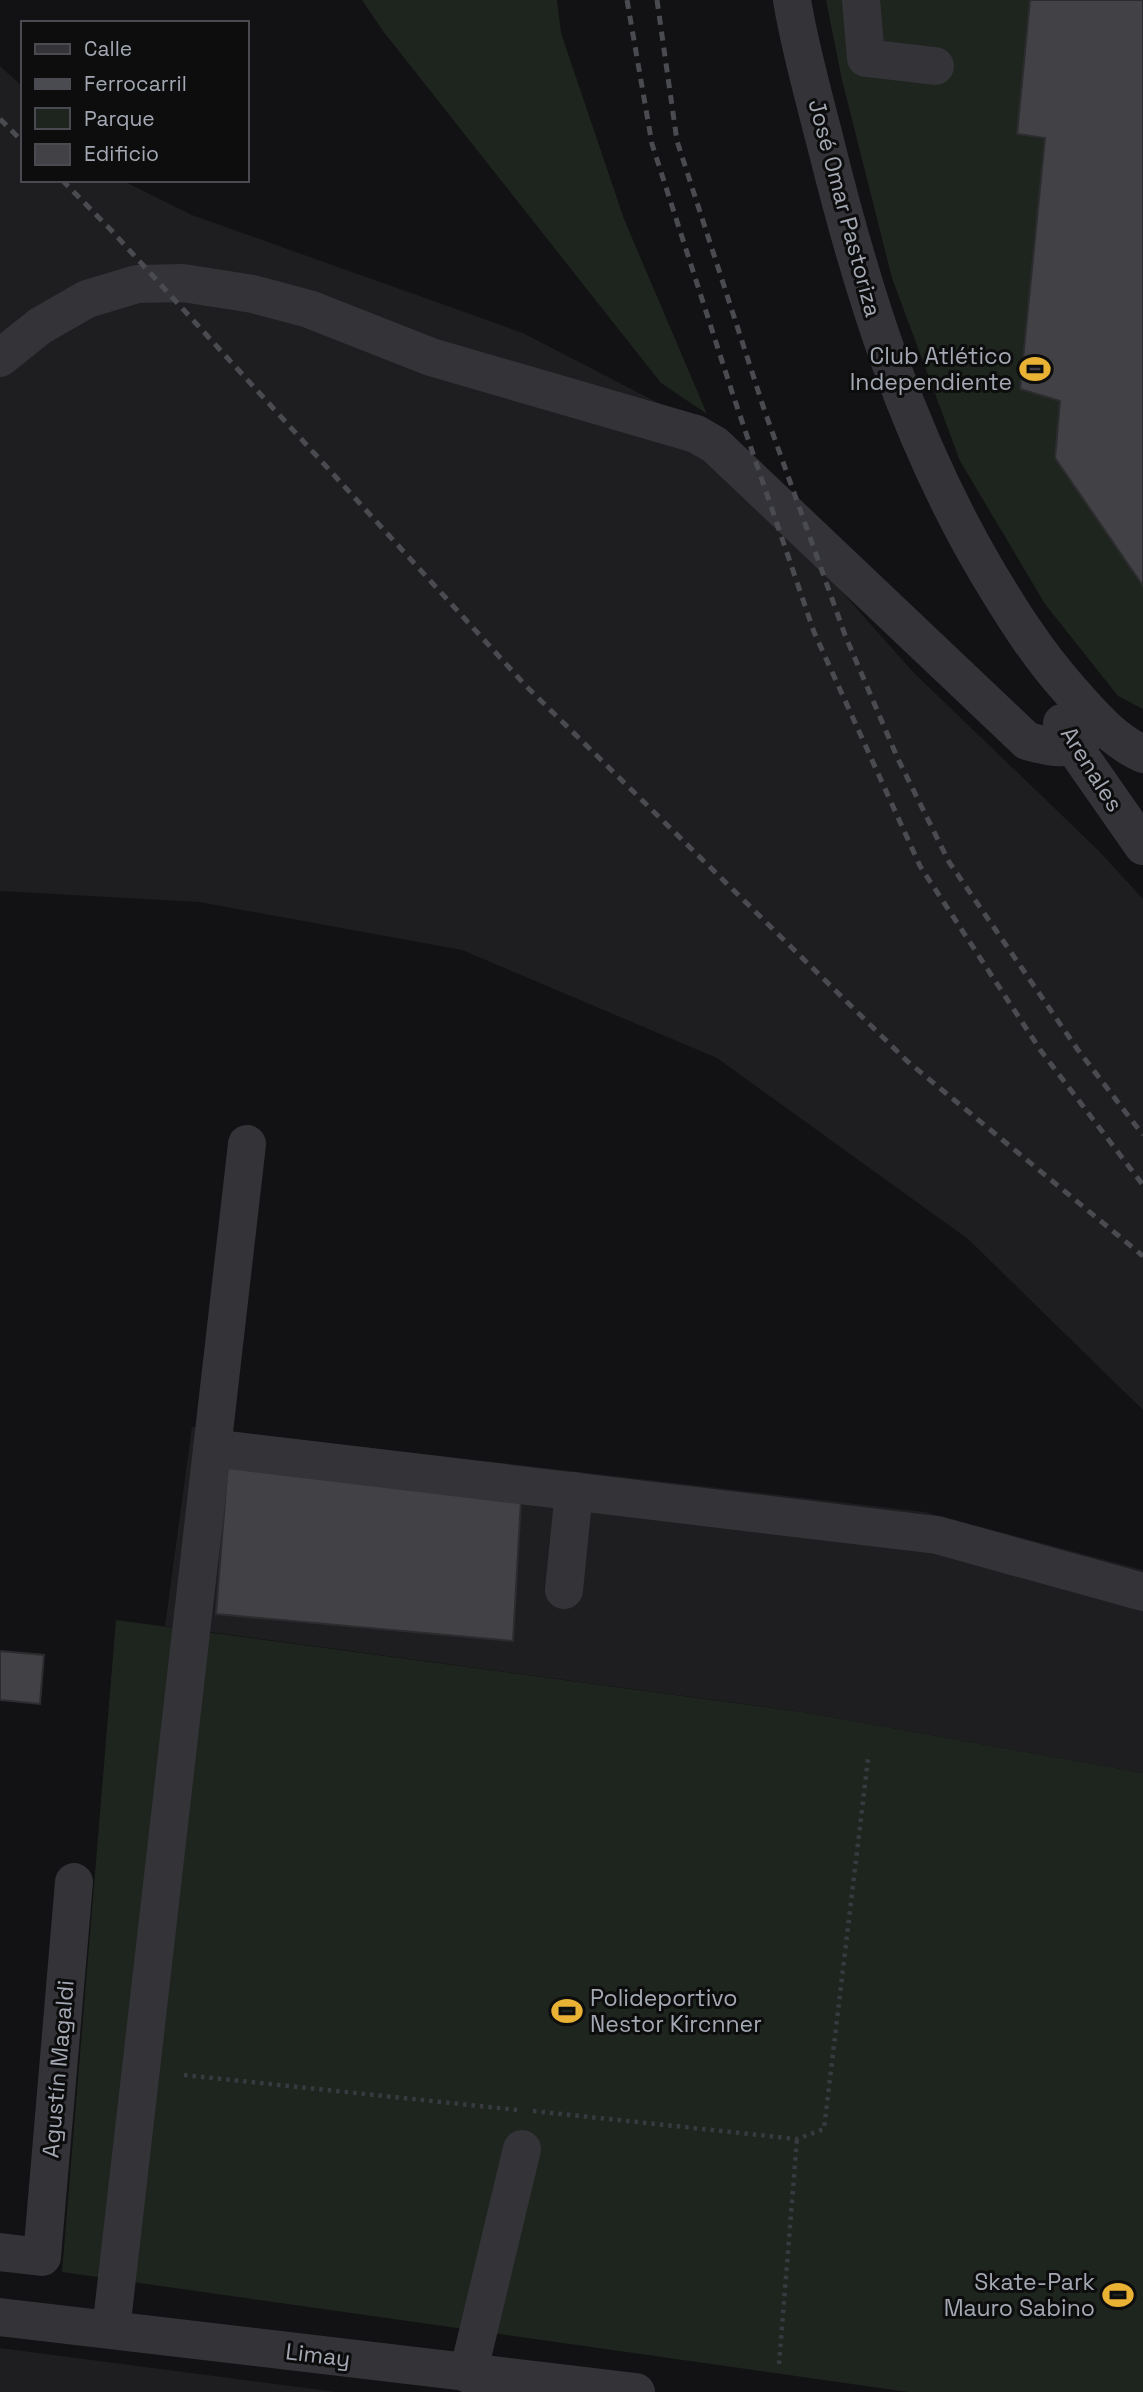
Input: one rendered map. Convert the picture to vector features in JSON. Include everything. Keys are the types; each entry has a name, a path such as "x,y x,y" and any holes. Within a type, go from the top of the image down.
{"street":[{"name":"José Omar Pastoriza","path":"792,0 834,178 862,281 904,403 932,470 978,556 1035,648"},
{"path":"861,0 866,58 935,66"},
{"path":"0,358 40,326 87,299 137,284 183,283 253,294 309,309 431,357 696,434 715,445 1027,741 1054,748 1086,734 1112,734 1143,754"},
{"name":"Arenales","path":"1035,648 1067,737 1086,734 1139,827"},
{"path":"111,2330 247,1144"},
{"path":"212,1448 937,1535 1143,1592"},
{"path":"564,1590 573,1491"},
{"name":"Agustín Magaldi","path":"0,2252 43,2257 74,1881"},
{"path":"468,2374 522,2149"},
{"name":"Limay","path":"0,2317 636,2392"}],"path":[{"path":"184,2075 797,2139 824,2129 868,1759"},
{"path":"779,2364 797,2139"}],"shaded area":[{"path":"0,66 21,85 21,182 125,182 192,215 523,333 689,419 913,672 1098,850 1143,899 1143,1410 968,1239 717,1058 462,950 199,902 0,891"},
{"path":"192,1427 925,1512 1143,1570 1143,1773 802,1712 165,1626"},
{"path":"0,2348 337,2392 0,2392"}],"green space":[{"path":"362,0 557,0 561,33 624,219 707,414 661,383 383,31"},
{"name":"Club Atlético Independiente","path":"826,0 1143,0 1143,709 1118,696 1045,604 960,461 892,278 842,80"},
{"path":"116,1620 802,1712 1143,1773 1143,2392 908,2392 62,2272"}],"building":[{"path":"1030,0 1143,0 1143,586 1055,458 1060,401 1020,389 1045,138 1017,134"},
{"path":"228,1462 522,1483 513,1641 216,1614"},
{"path":"0,1651 44,1655 40,1704 0,1700"}],"railway":[{"path":"627,0 652,144 733,395 814,632 920,866 1041,1051 1143,1185"},
{"path":"657,0 677,141 764,409 845,635 898,759 949,862 1078,1050 1143,1135"},
{"path":"0,119 21,140"},
{"path":"64,182 111,230 526,686 907,1061 1143,1256"}],"place":[{"name":"Club Atlético Independiente","path":"1035,369"},
{"name":"Polideportivo Nestor Kircnner","path":"567,2011"},
{"name":"Skate-Park Mauro Sabino","path":"1118,2295"}]}
